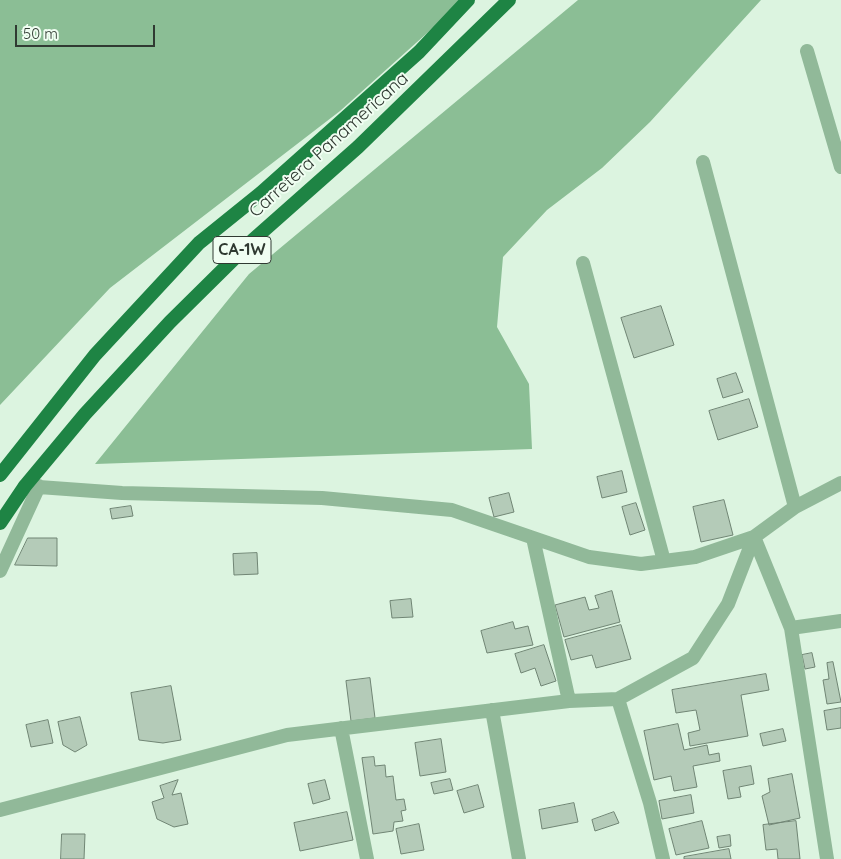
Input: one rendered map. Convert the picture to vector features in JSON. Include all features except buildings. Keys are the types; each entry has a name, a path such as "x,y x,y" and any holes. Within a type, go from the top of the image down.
{"highway":[{"name":"Carretera Panamericana","path":"0,475 94,355 200,243 261,192 412,58 468,0"},
{"name":"Carretera Panamericana","path":"0,523 32,486 85,414 170,322 253,240 358,147 509,0"}],"street":[{"path":"808,51 841,167"},
{"path":"703,162 795,507"},
{"path":"583,263 664,561"},
{"path":"0,571 32,486 122,493 322,498 452,510 589,557 641,564 695,557 754,537 795,507 841,483"},
{"path":"754,537 791,628 827,859"},
{"path":"0,810 287,735 569,701 618,699 693,658 728,604 754,537"},
{"path":"533,538 569,701"},
{"path":"791,628 841,621"},
{"path":"618,699 650,803 664,859"},
{"path":"492,710 519,859"},
{"path":"341,728 367,859"}],"green space":[{"path":"0,0 464,0 340,111 110,288 0,405"},
{"path":"578,0 761,0 650,122 602,168 547,210 503,257 497,327 529,384 532,449 95,464 249,274"}]}
